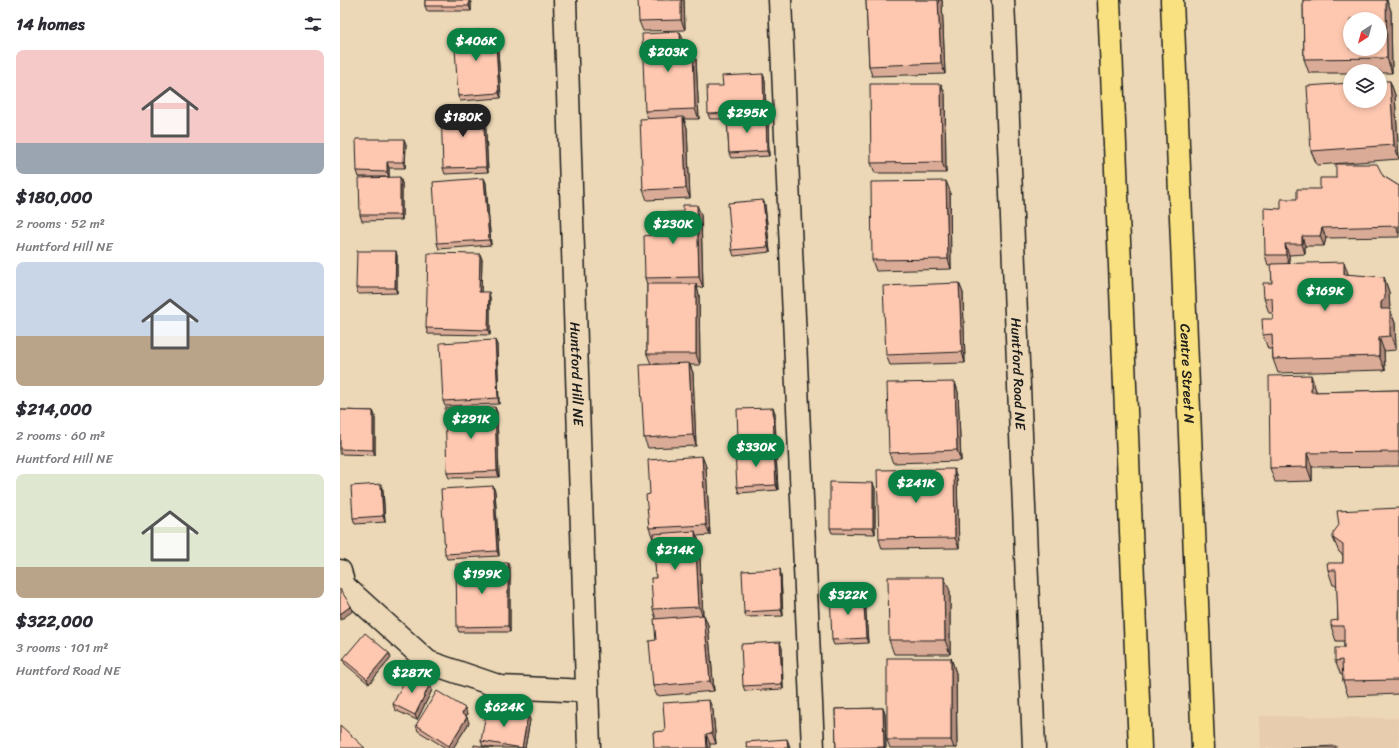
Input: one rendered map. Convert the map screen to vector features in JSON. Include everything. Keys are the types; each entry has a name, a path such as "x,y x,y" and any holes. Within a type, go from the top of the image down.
{"main road":[{"path":"1109,0 1140,748"},
{"name":"Centre Street N","path":"1172,0 1203,748"}],"street":[{"name":"Huntford Hill NE","path":"565,0 588,748"},
{"path":"780,0 813,748"},
{"name":"Huntford Road NE","path":"1003,0 1034,748"},
{"path":"340,571 344,586 428,662 501,687 586,691"}],"shaded area":[{"path":"1259,716 1399,718 1399,748 1260,748"}],"building":[{"path":"425,0 469,0 469,6 425,6"},
{"path":"638,0 681,0 681,20 639,21"},
{"path":"866,0 938,0 941,63 869,66"},
{"path":"1303,0 1386,0 1386,12 1343,12 1343,56 1387,56 1387,58 1304,59"},
{"path":"495,29 499,93 458,96 454,32"},
{"path":"680,32 681,49 693,48 695,109 645,111 642,34"},
{"path":"763,74 764,112 708,114 707,86 723,86 722,76"},
{"path":"1387,81 1390,81 1394,145 1311,151 1307,86 1343,83 1343,108 1387,108"},
{"path":"870,84 941,84 942,162 871,163"},
{"path":"483,107 486,167 443,168 441,109"},
{"path":"766,115 767,151 729,153 727,117"},
{"path":"683,117 686,188 643,190 640,119"},
{"path":"356,139 404,139 403,162 387,162 387,172 357,171"},
{"path":"1336,164 1377,164 1383,176 1399,186 1399,233 1397,226 1322,228 1320,236 1302,236 1302,244 1285,244 1286,255 1265,255 1264,208 1281,209 1281,199 1297,199 1297,189 1320,189 1320,178 1336,178"},
{"path":"400,177 400,215 360,215 359,178"},
{"path":"484,178 489,240 437,243 433,182"},
{"path":"946,181 948,259 872,260 871,182"},
{"path":"763,200 768,247 732,250 728,203"},
{"path":"683,205 697,205 699,277 645,278 644,236 652,235 652,213 683,212"},
{"path":"357,251 396,251 395,288 356,288"},
{"path":"428,253 480,254 479,292 489,292 488,330 426,328"},
{"path":"1344,262 1344,274 1384,277 1385,299 1381,302 1381,309 1390,309 1390,336 1379,337 1379,356 1273,359 1272,334 1263,335 1262,319 1273,319 1272,298 1264,298 1263,283 1272,283 1271,264"},
{"path":"959,283 962,352 886,355 883,286"},
{"path":"647,284 696,284 696,354 647,354"},
{"path":"495,340 498,398 443,401 440,343"},
{"path":"689,363 693,435 644,438 640,365"},
{"path":"1311,375 1311,392 1399,390 1399,452 1307,453 1307,467 1270,468 1269,376"},
{"path":"955,382 957,450 889,453 887,383"},
{"path":"495,407 497,471 447,473 445,408"},
{"path":"773,408 774,437 738,439 737,409"},
{"path":"340,410 373,411 373,450 340,449"},
{"path":"774,449 776,485 737,487 735,451"},
{"path":"702,456 706,525 649,528 646,495 650,494 648,460"},
{"path":"954,469 955,538 879,539 877,470"},
{"path":"830,482 873,483 873,528 830,528"},
{"path":"381,484 383,516 353,518 351,486"},
{"path":"493,486 497,551 445,554 441,489"},
{"path":"1399,508 1399,680 1343,681 1342,660 1335,661 1335,648 1344,648 1344,626 1331,626 1331,621 1338,620 1336,570 1328,570 1327,563 1343,563 1343,545 1333,538 1333,533 1339,525 1337,511"},
{"path":"695,531 699,607 653,609 651,578 656,578 653,534"},
{"path":"508,563 508,626 457,627 456,564"},
{"path":"780,569 781,610 744,612 742,571"},
{"path":"888,577 944,577 945,640 889,640"},
{"path":"340,589 351,606 340,614"},
{"path":"863,591 866,638 832,640 830,593"},
{"path":"704,615 710,681 653,686 649,641 656,640 654,619"},
{"path":"365,633 389,653 367,679 343,659"},
{"path":"780,642 782,684 743,686 741,644"},
{"path":"887,658 951,658 951,740 887,740"},
{"path":"408,674 430,684 415,715 393,704"},
{"path":"437,691 465,708 462,714 467,717 449,746 416,725"},
{"path":"709,700 712,733 706,734 707,748 654,748 653,732 665,731 663,703"},
{"path":"487,708 528,715 522,748 481,741"},
{"path":"883,708 884,747 836,748 835,709"},
{"path":"340,725 365,748 340,748"},
{"path":"787,739 788,748 747,748 746,742"},
{"path":"474,745 493,748 474,748"},
{"path":"1336,746 1336,748 1291,748"}]}
